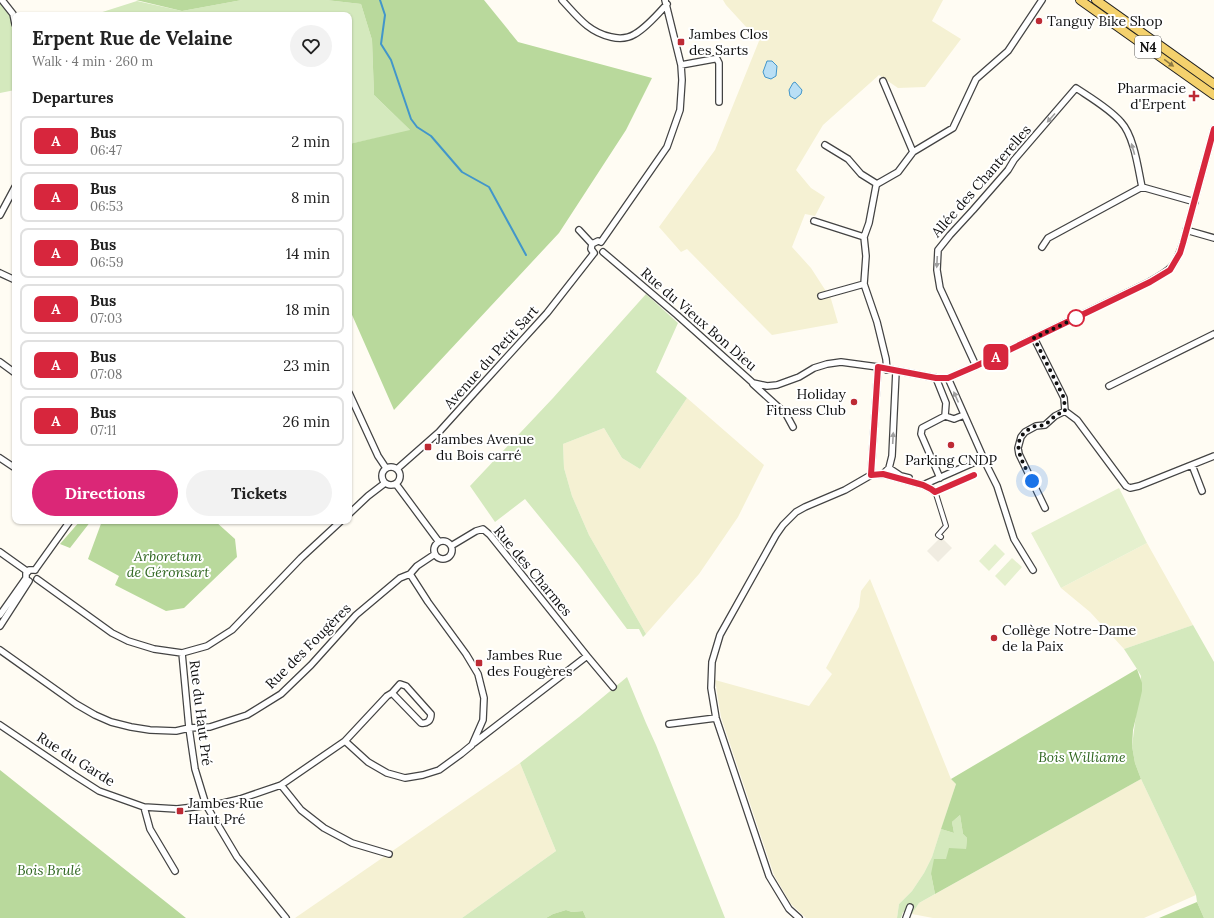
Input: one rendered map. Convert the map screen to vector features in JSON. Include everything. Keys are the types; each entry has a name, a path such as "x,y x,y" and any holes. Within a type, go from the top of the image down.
{"main road":[{"name":"N4","path":"1080,0 1214,95"},
{"name":"N4","path":"1096,0 1214,84"}],"street":[{"path":"2,0 12,13"},
{"path":"562,0 584,24 600,35 616,39 634,35 650,22 666,2"},
{"path":"887,370 886,359 877,322 864,284 866,256 864,237 869,223 877,184 898,172 913,152 953,128 976,79 1008,51 1042,0"},
{"path":"601,242 666,147 680,110 682,80 681,65 666,2"},
{"path":"681,65 717,59 719,63 719,102"},
{"path":"883,82 913,152"},
{"name":"Allée des Chanterelles","path":"976,366 940,288 937,270 938,250 950,234 977,206 1008,170 1014,160 1076,88 1123,123 1133,147 1142,186"},
{"path":"883,474 889,468 892,456 896,371 936,378 948,378 1150,282 1170,270 1180,253 1214,129"},
{"path":"825,145 848,159 861,174 877,184"},
{"path":"1042,247 1048,238 1142,186 1195,202"},
{"path":"0,215 12,193"},
{"path":"814,221 864,237"},
{"path":"579,230 592,244 591,249 594,253 597,254 602,252 604,247 601,242"},
{"path":"1186,230 1214,238"},
{"path":"592,244 598,241 601,242"},
{"name":"Rue du Vieux Bon Dieu","path":"602,252 671,310 753,383 767,386 777,385 799,377 814,368 841,362 896,371"},
{"name":"Avenue du Petit Sart","path":"397,469 439,432 481,386 547,312 594,253"},
{"path":"0,273 12,279"},
{"path":"821,296 864,284"},
{"path":"1109,386 1214,334"},
{"path":"1034,338 1064,398 1065,411 1077,420 1126,486 1130,488 1139,486 1214,456"},
{"path":"0,362 12,371"},
{"path":"871,475 878,367"},
{"path":"936,378 946,403 945,416"},
{"path":"948,378 997,486 1014,539 1033,570"},
{"path":"753,383 786,414 793,427"},
{"path":"352,399 378,456 386,468"},
{"path":"1045,508 1019,454 1018,448 1021,437 1025,432 1036,426 1045,425 1055,416 1065,411"},
{"path":"940,478 921,434 922,428 945,416 954,418 964,415"},
{"path":"0,458 12,466"},
{"path":"923,485 984,458"},
{"path":"1192,465 1202,491"},
{"path":"394,467 397,469 400,474 400,480 396,484 388,485 385,483 382,478 382,473 386,468 394,467"},
{"path":"889,468 901,476 921,482 930,482"},
{"path":"799,918 789,909 769,876 716,718 711,688 712,662 720,635 783,525 796,512 845,490 871,475 883,474 923,485 931,489 935,493 946,526 938,535 941,538"},
{"path":"352,511 385,483"},
{"path":"396,484 439,542"},
{"path":"28,572 35,570 68,524"},
{"path":"37,579 112,633 128,641 154,650 182,653 207,646 232,630 301,558 338,524"},
{"name":"Rue des Charmes","path":"451,546 476,531 483,529 490,535 613,687"},
{"path":"446,541 451,546 452,553 447,558 441,558 435,554 435,547 439,542 446,541"},
{"path":"0,552 28,572"},
{"name":"Rue des Fougères","path":"0,650 76,704 95,715 112,722 150,730 176,731 189,728 210,727 247,715 281,694 311,665 356,615 400,578 410,574 417,566 435,554"},
{"path":"35,570 38,574 37,579"},
{"path":"0,626 27,580 26,575 28,572"},
{"path":"410,574 428,602 466,654 478,674 484,698 483,720 472,744"},
{"path":"27,580 32,582 37,579"},
{"path":"0,615 27,580"},
{"name":"Rue du Haut Pré","path":"182,653 189,728 195,769 206,805 237,857 286,918"},
{"path":"345,741 368,762 387,773 405,778 423,775 439,770 588,656"},
{"path":"400,684 406,686 430,714 431,718 429,721 425,724 421,723 392,693 400,684"},
{"name":"Rue du Garde","path":"0,725 74,776 99,791 144,807 177,809 219,804 240,799 280,785 345,741 387,696 392,693"},
{"path":"669,724 716,718"},
{"path":"483,720 494,728"},
{"path":"280,785 301,810 324,828 352,843 389,854"},
{"path":"144,807 150,829 175,871"},
{"path":"906,918 910,907"}],"shaded area":[{"path":"723,0 943,0 932,21 961,39 925,87 898,88 879,75 823,125 796,170 811,188 825,197 815,216 805,214 792,247 811,268 831,299 838,323 772,335 687,249 681,252 659,227 715,150 759,41"},
{"path":"687,398 764,465 738,517 699,574 646,634 589,535 572,496 564,468 563,444 604,428 622,458 640,469"},
{"path":"941,537 952,548 938,562 927,551"},
{"path":"1147,543 1193,625 1124,649 1090,612 1061,588"},
{"path":"870,579 951,779 956,784 932,857 924,873 912,891 899,904 897,918 806,918 791,904 774,875 721,717 715,680 809,706 832,674 826,668 859,607 861,591"},
{"path":"520,763 556,851 462,918 295,918"},
{"path":"1141,779 1196,895 1144,918 933,918 912,914 919,903"}],"green space":[{"path":"0,0 12,13 12,91 0,93"},
{"path":"136,0 242,0 182,11"},
{"path":"242,0 326,0 361,4 372,40 374,95 411,131 352,143 352,12 102,12 137,1 182,11"},
{"path":"326,0 484,0 518,42 652,78 626,130 559,233 394,410 352,315 352,143 410,130 374,95 372,40 361,4"},
{"path":"646,294 678,323 656,372 687,398 640,469 622,458 604,428 563,444 564,468 572,496 589,535 646,634 643,637 639,629 627,629 579,565 525,499 495,522 470,486 553,398"},
{"path":"1119,488 1147,543 1061,588 1031,533"},
{"path":"77,524 89,524 70,548 60,544"},
{"name":"Arboretum de Géronsart","path":"101,524 218,524 235,539 237,557 184,608 166,611 115,585 119,576 88,559"},
{"path":"995,544 1005,554 989,571 979,561"},
{"path":"1012,558 1022,567 1005,586 995,576"},
{"path":"1193,625 1214,662 1214,918 1204,918 1197,902 1196,895 1141,779 1135,763 1132,746 1141,676 1124,649"},
{"name":"Bois Williame","path":"1137,669 1142,683 1142,691 1133,730 1132,746 1135,763 1141,779 935,894 931,874 934,859 946,859 949,848 966,849 967,838 963,834 960,815 952,822 954,833 941,829 956,784 951,779"},
{"path":"627,677 656,745 725,918 586,918 583,911 572,912 566,910 546,918 462,918 556,851 520,763"},
{"name":"Bois Brulé","path":"0,770 186,918 0,918"},
{"path":"960,815 963,834 967,838 966,850 946,859 931,874 935,894 919,903 912,914 903,912 901,918 897,918 899,904 912,891 924,873 932,857 941,829 954,833 952,822"},
{"path":"1197,902 1204,918 1159,918"},
{"path":"566,910 572,912 583,911 586,918 546,918 553,914"}],"water":[{"path":"767,61 772,61 777,66 776,76 771,79 765,77 763,72"},
{"path":"795,82 802,90 801,94 795,99 790,96 789,90"}],"waterway":[{"path":"380,0 385,15 381,44 391,60 411,119 417,127 431,136 462,172 489,187 526,255"}],"bus line":[{"name":"A","path":"974,475 935,492 923,485 883,474 871,475 878,367 887,370 936,378 948,378 1150,282 1170,270 1180,253 1214,129"}],"place":[{"name":"Tanguy Bike Shop","path":"1039,21"},
{"name":"Jambes Clos des Sarts","path":"681,42"},
{"name":"Pharmacie d'Erpent","path":"1194,96"},
{"name":"Holiday Fitness Club","path":"854,402"},
{"name":"Parking CNDP","path":"951,445"},
{"name":"Jambes Avenue du Bois carré","path":"428,447"},
{"name":"Collège Notre-Dame de la Paix","path":"994,638"},
{"name":"Jambes Rue des Fougères","path":"479,663"},
{"name":"Jambes Rue Haut Pré","path":"180,811"}],"route":[{"path":"1032,481 1019,454 1018,448 1021,437 1025,432 1036,426 1045,425 1055,416 1065,411 1064,398 1034,338 1076,318"}]}
